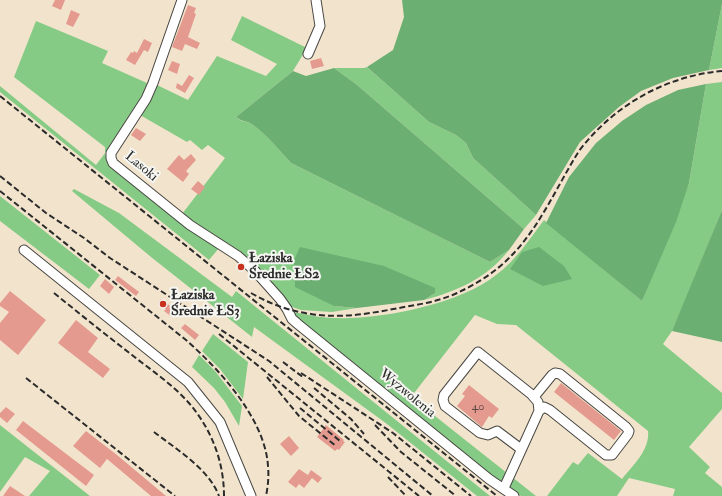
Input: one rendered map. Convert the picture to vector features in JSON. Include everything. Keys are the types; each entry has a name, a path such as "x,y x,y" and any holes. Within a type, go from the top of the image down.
{"street":[{"name":"Lasoki","path":"182,0 153,83 137,114 111,153 111,158 113,163 190,225 238,256 255,271 287,309"},
{"path":"308,54 320,26 316,0"},
{"path":"24,250 188,382 220,422 251,496"},
{"name":"Wyzwolenia","path":"287,309 292,319 299,325 484,474 514,496"},
{"path":"504,488 521,449 538,410 538,402 534,397 478,352 444,395 443,400 445,406 480,433 488,435 497,431 521,449"},
{"path":"534,397 552,375 555,373 560,374 629,431 612,455 606,455 550,410 544,407 538,410"}],"green space":[{"path":"402,0 722,0 722,4 709,70 673,78 641,91 619,107 580,142 536,215 473,158 466,143 456,135 429,122 367,67 393,50 404,17"},
{"path":"722,4 722,68 709,70"},
{"path":"242,16 307,48 293,71 236,117 258,129 291,163 490,262 509,250 500,260 481,276 460,288 424,300 435,293 334,306 357,308 332,312 301,310 289,306 243,255 182,214 225,158 208,145 202,150 190,140 187,142 140,115 155,84 188,100 217,56 266,76 277,64 231,40"},
{"path":"36,21 108,51 102,63 147,83 144,92 114,142 105,153 105,147 14,77"},
{"path":"367,67 429,122 456,135 466,143 473,158 536,215 524,229 356,84 334,68"},
{"path":"334,68 356,84 524,229 509,250 490,262 291,163 273,143 251,123 236,117 293,71 306,76"},
{"path":"722,82 722,210 684,304 672,331 663,344 722,393 722,409 689,447 710,467 705,473 722,487 722,496 673,496 675,489 629,478 617,496 547,496 573,462 578,465 588,453 622,479 644,451 648,438 648,431 516,325 497,324 475,315 411,397 536,496 521,496 478,466 295,318 292,312 329,318 353,318 396,313 441,302 462,294 481,285 510,263 544,220 642,301 689,183 706,84"},
{"path":"706,84 689,183 676,222 642,301 546,223 569,177 596,143 622,121 646,105 678,90"},
{"path":"0,86 96,165 105,153 107,161 112,167 219,248 209,260 0,92"},
{"path":"74,189 119,213 232,297 236,291 490,496 477,496 387,424 254,327 252,337 151,257 72,191"},
{"path":"0,196 100,275 89,289 0,221"},
{"path":"722,210 722,342 672,331"},
{"path":"300,247 384,266 435,288 435,293 424,300 357,308 334,306 295,287 294,260"},
{"path":"539,247 564,266 572,279 543,286 510,269 522,252"},
{"path":"213,334 248,362 243,399 220,369 202,351"},
{"path":"199,355 215,371 242,406 239,426 225,402 214,388 192,367"},
{"path":"0,425 90,496 29,496 50,471 25,457 0,492"}],"building":[{"path":"55,0 65,0 61,10 52,6"},
{"path":"188,5 196,8 194,13 196,14 188,37 200,43 197,49 185,44 182,51 172,47"},
{"path":"71,10 80,14 73,27 66,24"},
{"path":"144,39 152,43 148,52 144,50 135,65 126,60 131,52 133,53 134,51 137,53"},
{"path":"321,58 324,66 312,69 310,61"},
{"path":"172,61 180,64 177,74 168,70"},
{"path":"189,75 194,78 185,93 176,88 177,83 182,86"},
{"path":"136,128 146,134 140,141 131,135"},
{"path":"191,154 196,160 186,171 189,174 183,182 167,169 179,155 184,160"},
{"path":"198,181 205,187 199,195 191,189"},
{"path":"118,276 139,292 136,296 115,280"},
{"path":"105,279 114,287 109,294 100,286"},
{"path":"10,291 46,320 18,355 0,340 0,323 9,312 0,306 0,303"},
{"path":"161,299 177,311 172,317 164,311 166,309 158,303"},
{"path":"76,320 98,338 88,352 110,369 103,378 58,343"},
{"path":"185,324 199,335 195,340 181,328"},
{"path":"561,383 621,431 614,440 554,392"},
{"path":"469,385 499,409 492,418 489,416 482,427 457,406 465,396 462,394"},
{"path":"6,407 15,414 7,423 0,417 0,413"},
{"path":"23,421 94,475 86,486 16,430"},
{"path":"326,425 344,440 343,441 345,442 339,450 337,449 335,451 317,437"},
{"path":"86,431 166,496 151,496 107,459 100,468 73,446"},
{"path":"289,436 299,448 291,456 280,444"},
{"path":"299,469 308,475 311,470 322,478 318,483 312,478 304,488 299,484 296,488 288,482"},
{"path":"10,486 25,496 3,496"}],"railway":[{"path":"251,293 287,309 303,313 334,316 369,313 417,305 451,296 472,286 493,272 512,255 532,231 579,151 608,120 624,107 661,87 680,79 722,71"},
{"path":"0,96 497,496"},
{"path":"0,176 46,213 84,238 110,258 269,361 433,496"},
{"path":"0,191 186,340 213,366 239,397 250,413 259,431 265,448 268,466 268,485 266,496"},
{"path":"54,293 168,383 188,402 203,423 215,446 222,470 224,496"},
{"path":"219,334 419,496"},
{"path":"283,362 304,378"},
{"path":"301,373 393,433 471,496"},
{"path":"267,377 299,416 336,446"},
{"path":"26,378 175,496"},
{"path":"314,388 351,419 364,434"},
{"path":"300,408 340,441"},
{"path":"375,425 401,452 456,496"},
{"path":"154,432 200,468 208,477 219,496"},
{"path":"388,477 406,496"}],"place":[{"name":"Łaziska Średnie ŁS2","path":"241,267"},
{"name":"Łaziska Średnie ŁS3","path":"163,304"}]}
